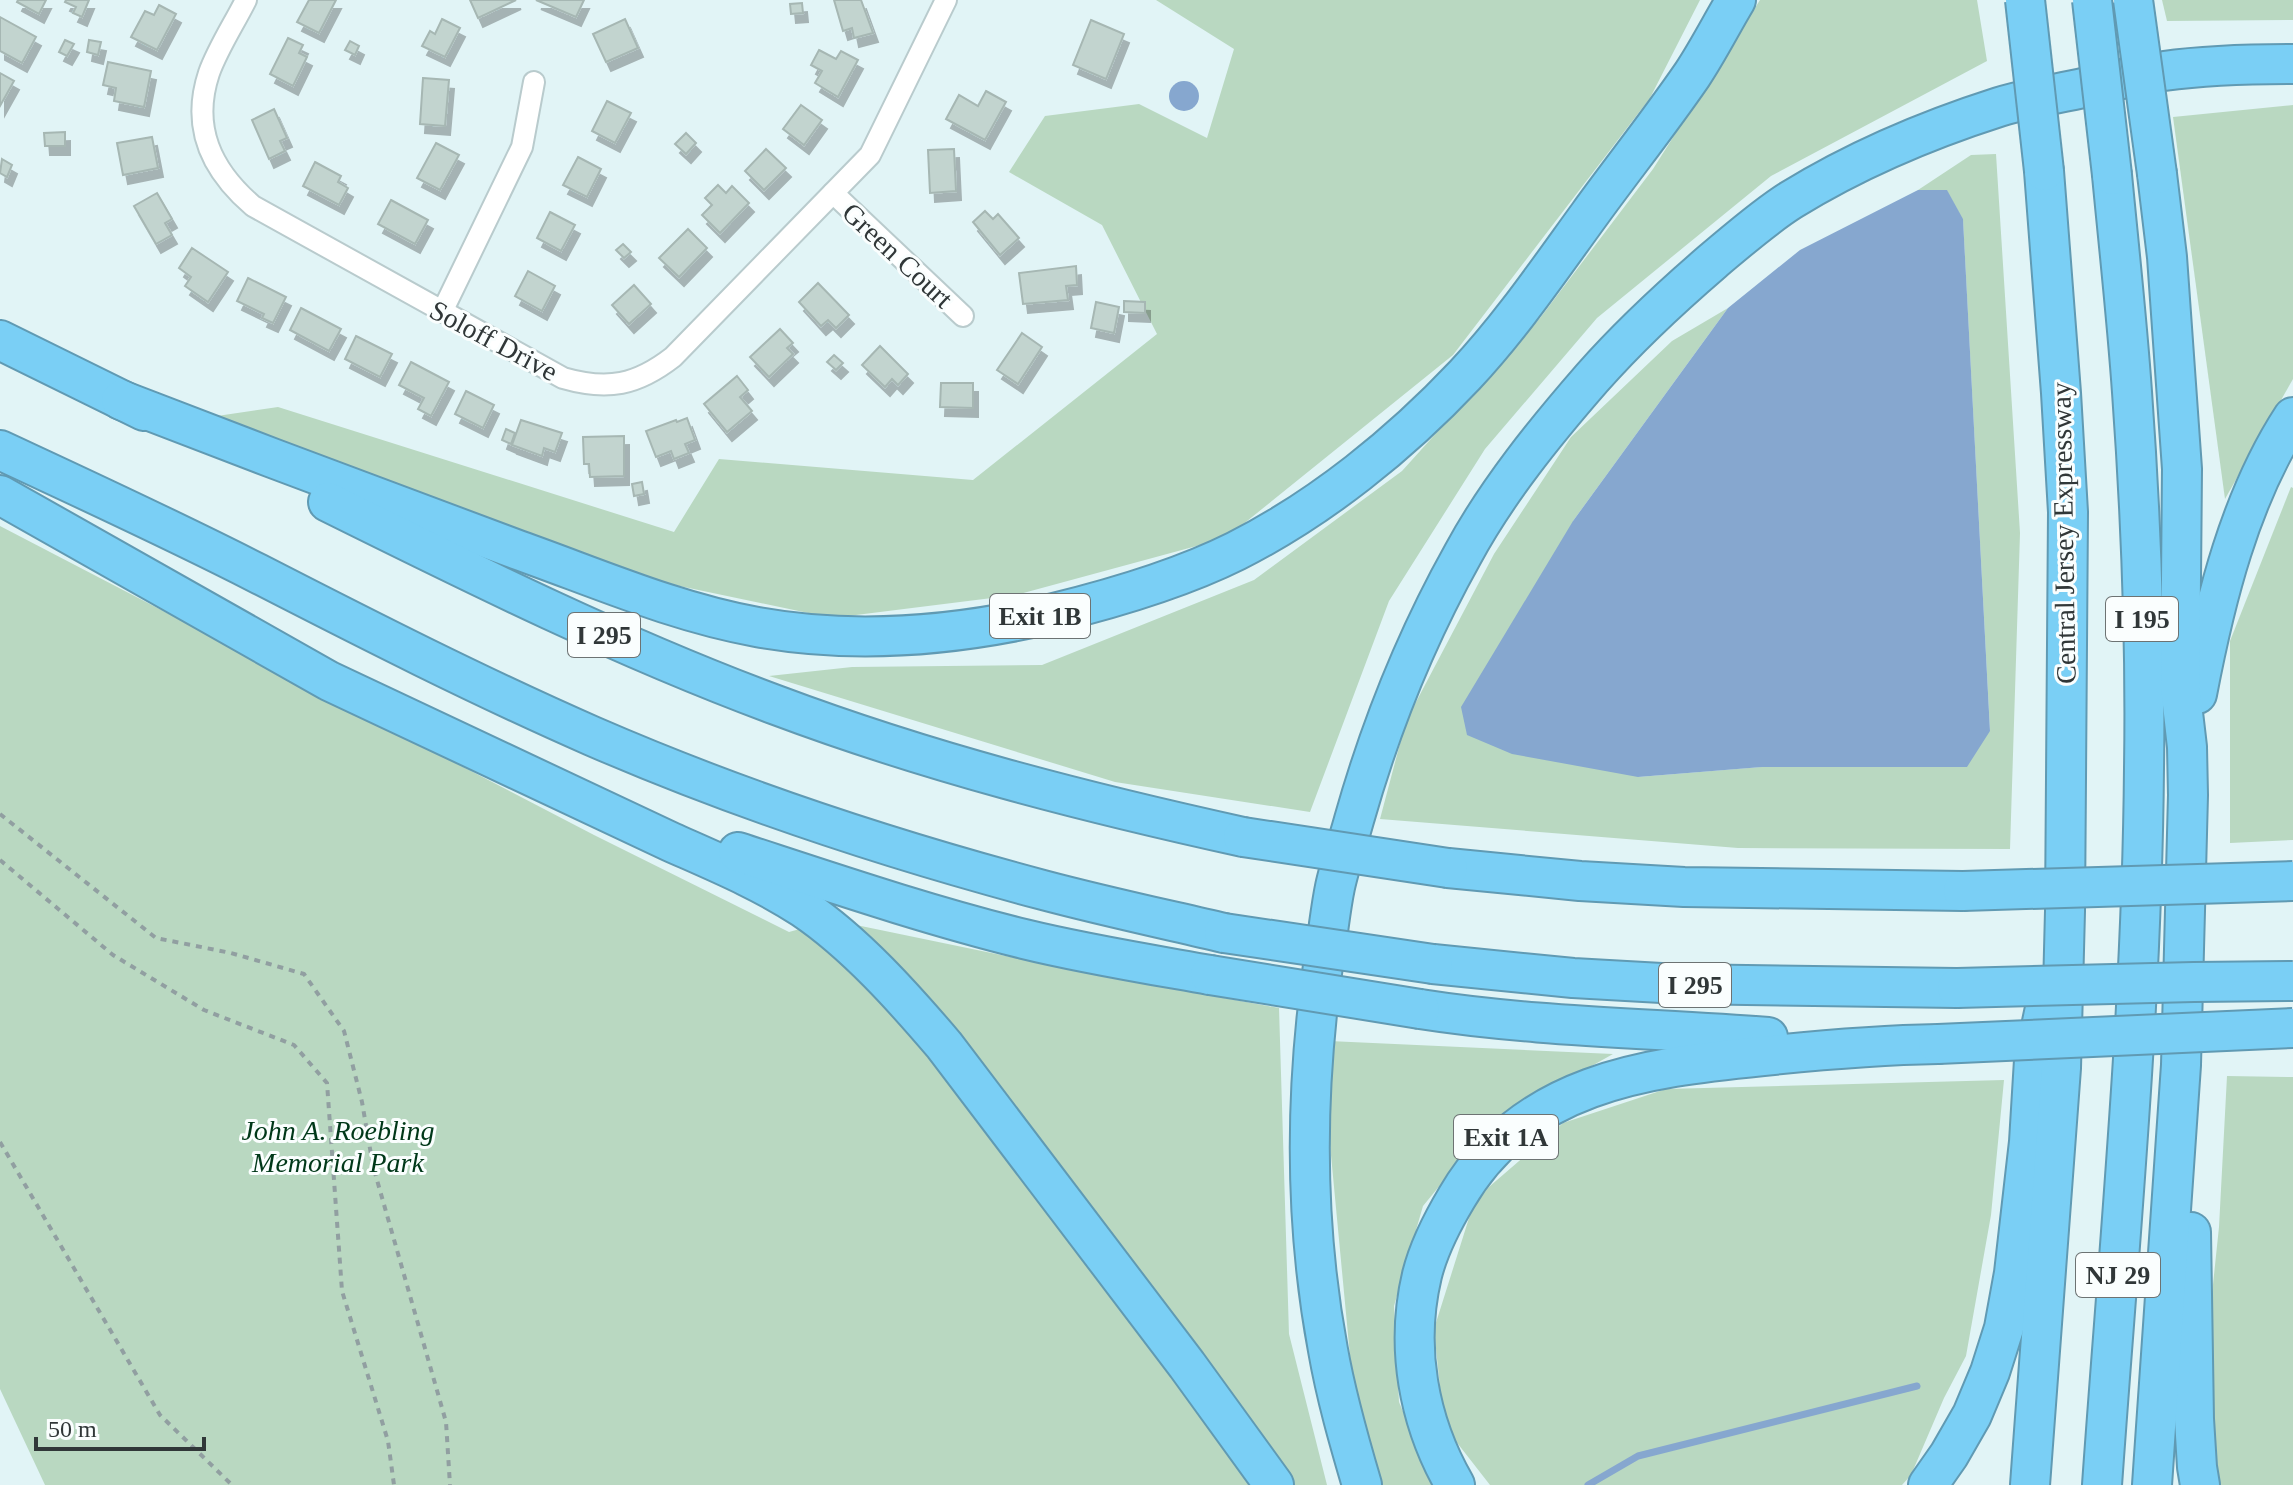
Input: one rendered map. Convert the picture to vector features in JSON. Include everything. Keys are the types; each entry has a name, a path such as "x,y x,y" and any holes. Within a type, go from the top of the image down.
{"highway":[{"name":"Exit 1B","path":"121,400 645,597 701,615 758,627 816,635 875,637 945,633 1090,604 1162,581 1233,553 1314,504 1411,429 1466,375 1516,316 1692,74 1736,0"},
{"name":"Central Jersey Expressway","path":"2025,0 2044,171 2068,512 2065,911 2048,1064"},
{"name":"I 195","path":"2092,0 2112,175 2134,412 2138,491 2144,678 2140,942 2134,1064"},
{"path":"2133,0 2167,257 2182,469 2180,687 2187,747 2188,795 2181,1065 2152,1485"},
{"path":"1362,1485 1328,1351 1315,1259 1309,1139 1312,1061 1320,983 1335,885 1373,757 1425,628 1464,550 1503,491 1561,414 1615,353 1673,295 1788,202 1847,169 1923,134 2004,105 2163,71 2293,64"},
{"name":"I 295","path":"0,340 460,568 584,626 762,700 873,739 1071,797 1243,837 1448,868 1580,881 1684,887 1963,891 2293,881"},
{"path":"2187,747 2212,615 2230,555 2262,473 2293,417"},
{"name":"I 295","path":"0,450 241,565 477,683 691,777 842,831 944,863 1224,933 1433,964 1573,978 1679,984 1957,988 2293,981"},
{"path":"0,495 329,681 727,866 804,909 858,953 908,1002 944,1045 1274,1485"},
{"path":"583,801 955,921 1026,939 1111,958 1480,1018 1869,1045 2293,1028"},
{"name":"Exit 1A","path":"1455,1485 1425,1418 1413,1341 1417,1298 1426,1260 1441,1225 1462,1188 1486,1158 1530,1118 1568,1096 1606,1082 1697,1063 1869,1045"},
{"path":"1928,1485 1972,1415 2004,1328 2024,1186 2048,1064"},
{"name":"NJ 29","path":"2030,1485 2048,1064"},
{"name":"NJ 29","path":"2102,1485 2134,1064"},
{"path":"2181,1065 2192,1258 2194,1419 2200,1485"}],"street":[{"name":"Soloff Drive","path":"246,0 210,71 203,96 203,122 209,150 233,189 253,206 563,378 587,385 611,386 635,380 673,357 870,155 946,0"},
{"path":"442,312 522,147 534,82"},
{"name":"Green Court","path":"833,193 963,316"}],"path":[{"path":"0,814 156,938 231,953 304,974 344,1031 362,1102 373,1166 446,1422 450,1485"},
{"path":"0,860 113,955 204,1010 294,1045 327,1083 342,1291 388,1441 394,1485"},
{"path":"0,1142 160,1415 232,1485"}],"green space":[{"path":"1156,0 1700,0 1650,98 1453,355 1226,538 1016,595 832,618 646,579 217,416 278,407 674,532 719,459 973,480 1157,334 1102,225 1009,172 1045,116 1139,104 1207,138 1234,49"},
{"path":"1760,0 1977,0 1987,61 1771,176 1597,318 1485,449 1389,601 1310,812 1115,782 769,676 852,667 1042,665 1254,580 1402,471 1540,318 1653,169"},
{"path":"2162,0 2293,0 2293,20 2167,21"},
{"path":"2293,105 2293,379 2225,499 2173,117"},
{"path":"1996,154 2020,533 2010,849 1738,848 1380,819 1406,721 1494,554 1571,437 1672,341 1728,308 1573,521 1638,777 1761,767 1990,731 1963,220 1947,191 1918,190 1971,155"},
{"path":"2291,487 2293,840 2230,843 2230,641"},
{"name":"John A. Roebling Memorial Park","path":"0,526 594,835 789,932 832,920 1088,973 1279,1008 1289,1334 1327,1485 45,1485 0,1389"},
{"path":"1329,1041 1613,1054 1492,1122 1423,1206 1394,1306 1399,1402 1434,1485 1380,1485 1356,1419 1327,1113"},
{"path":"2227,1076 2293,1077 2293,1485 2192,1485 2219,1227"},
{"path":"2004,1080 1991,1215 1966,1356 1911,1475 1902,1485 1490,1485 1444,1426 1434,1329 1475,1199 1563,1123 1666,1089"}],"water":[{"path":"1184,81 1195,85 1199,96 1195,107 1184,111 1173,107 1169,96 1173,85"},
{"path":"1918,190 1947,190 1963,219 1990,731 1967,767 1762,767 1638,777 1512,754 1467,735 1461,707 1573,521 1728,308 1800,250"}],"building":[{"path":"18,0 46,0 39,14"},
{"path":"66,0 89,0 82,17 73,13 76,7"},
{"path":"309,0 336,0 319,33 297,22"},
{"path":"470,0 516,0 478,18"},
{"path":"536,0 584,0 576,17"},
{"path":"834,0 861,0 873,33 854,38 852,28 843,31"},
{"path":"802,3 803,13 791,14 790,4"},
{"path":"159,5 176,14 157,50 131,37 145,11 154,15"},
{"path":"0,17 36,37 22,63 0,51"},
{"path":"442,19 460,28 445,57 422,46 430,31 435,34"},
{"path":"625,19 638,48 606,62 593,34"},
{"path":"1091,20 1124,34 1106,79 1073,65"},
{"path":"288,38 303,45 299,53 307,57 293,86 270,74"},
{"path":"65,40 74,44 67,56 59,52"},
{"path":"89,40 101,42 98,55 87,52"},
{"path":"350,41 359,46 355,55 345,50"},
{"path":"819,50 836,59 841,51 858,60 838,97 815,83 822,71 811,65"},
{"path":"108,62 151,71 144,107 114,101 116,88 103,85"},
{"path":"0,73 14,81 0,106"},
{"path":"423,78 449,80 445,126 420,124"},
{"path":"986,91 1006,102 985,140 946,119 959,95 978,106"},
{"path":"607,101 631,113 615,143 592,131"},
{"path":"801,105 822,120 804,145 783,129"},
{"path":"274,109 287,138 280,141 285,151 269,159 252,120"},
{"path":"65,132 65,146 45,146 44,133"},
{"path":"686,133 696,143 686,154 675,144"},
{"path":"152,137 158,168 123,175 117,143"},
{"path":"436,143 459,155 440,190 417,178"},
{"path":"766,149 786,168 764,190 745,171"},
{"path":"954,149 956,191 930,193 928,150"},
{"path":"578,157 601,169 587,197 563,185"},
{"path":"2,159 12,165 7,177 0,173"},
{"path":"315,162 341,176 338,182 348,188 339,205 303,186"},
{"path":"718,185 726,193 732,186 749,203 720,233 702,215 712,205 705,198"},
{"path":"157,193 172,219 165,223 172,235 156,244 134,206"},
{"path":"391,200 428,220 415,244 378,224"},
{"path":"985,211 993,219 998,214 1019,238 1000,255 973,222"},
{"path":"550,212 575,225 561,251 537,238"},
{"path":"688,229 707,248 679,277 659,258"},
{"path":"623,244 631,252 624,258 616,250"},
{"path":"192,248 228,272 208,302 185,286 191,277 179,268"},
{"path":"1076,266 1077,285 1066,286 1068,300 1023,304 1019,273"},
{"path":"528,271 555,286 542,311 515,296"},
{"path":"248,278 286,297 273,323 262,318 264,314 237,301"},
{"path":"818,283 849,315 836,328 828,320 821,326 799,302"},
{"path":"634,285 651,304 629,324 612,305"},
{"path":"1124,301 1145,302 1145,313 1124,312"},
{"path":"1096,302 1119,307 1114,333 1091,328"},
{"path":"301,308 341,329 329,351 290,330"},
{"path":"780,329 793,343 787,348 793,354 769,377 750,357"},
{"path":"1022,333 1042,347 1018,384 997,370"},
{"path":"356,336 392,354 380,377 345,359"},
{"path":"880,346 908,374 898,385 892,379 885,387 862,365"},
{"path":"834,355 843,363 836,370 827,362"},
{"path":"411,362 449,382 431,416 418,409 424,398 399,385"},
{"path":"737,376 748,390 740,397 752,411 727,432 704,404"},
{"path":"941,383 973,383 973,408 940,407"},
{"path":"466,391 494,405 483,428 455,414"},
{"path":"687,418 695,440 685,444 689,453 674,459 671,451 656,457 646,431"},
{"path":"521,420 562,433 555,452 544,448 542,456 512,445"},
{"path":"506,429 515,433 511,444 502,440"},
{"path":"624,436 624,476 590,477 589,464 584,464 583,437"},
{"path":"642,482 644,494 634,496 632,484"}],"waterway":[{"path":"1588,1485 1638,1456 1917,1386"}]}
